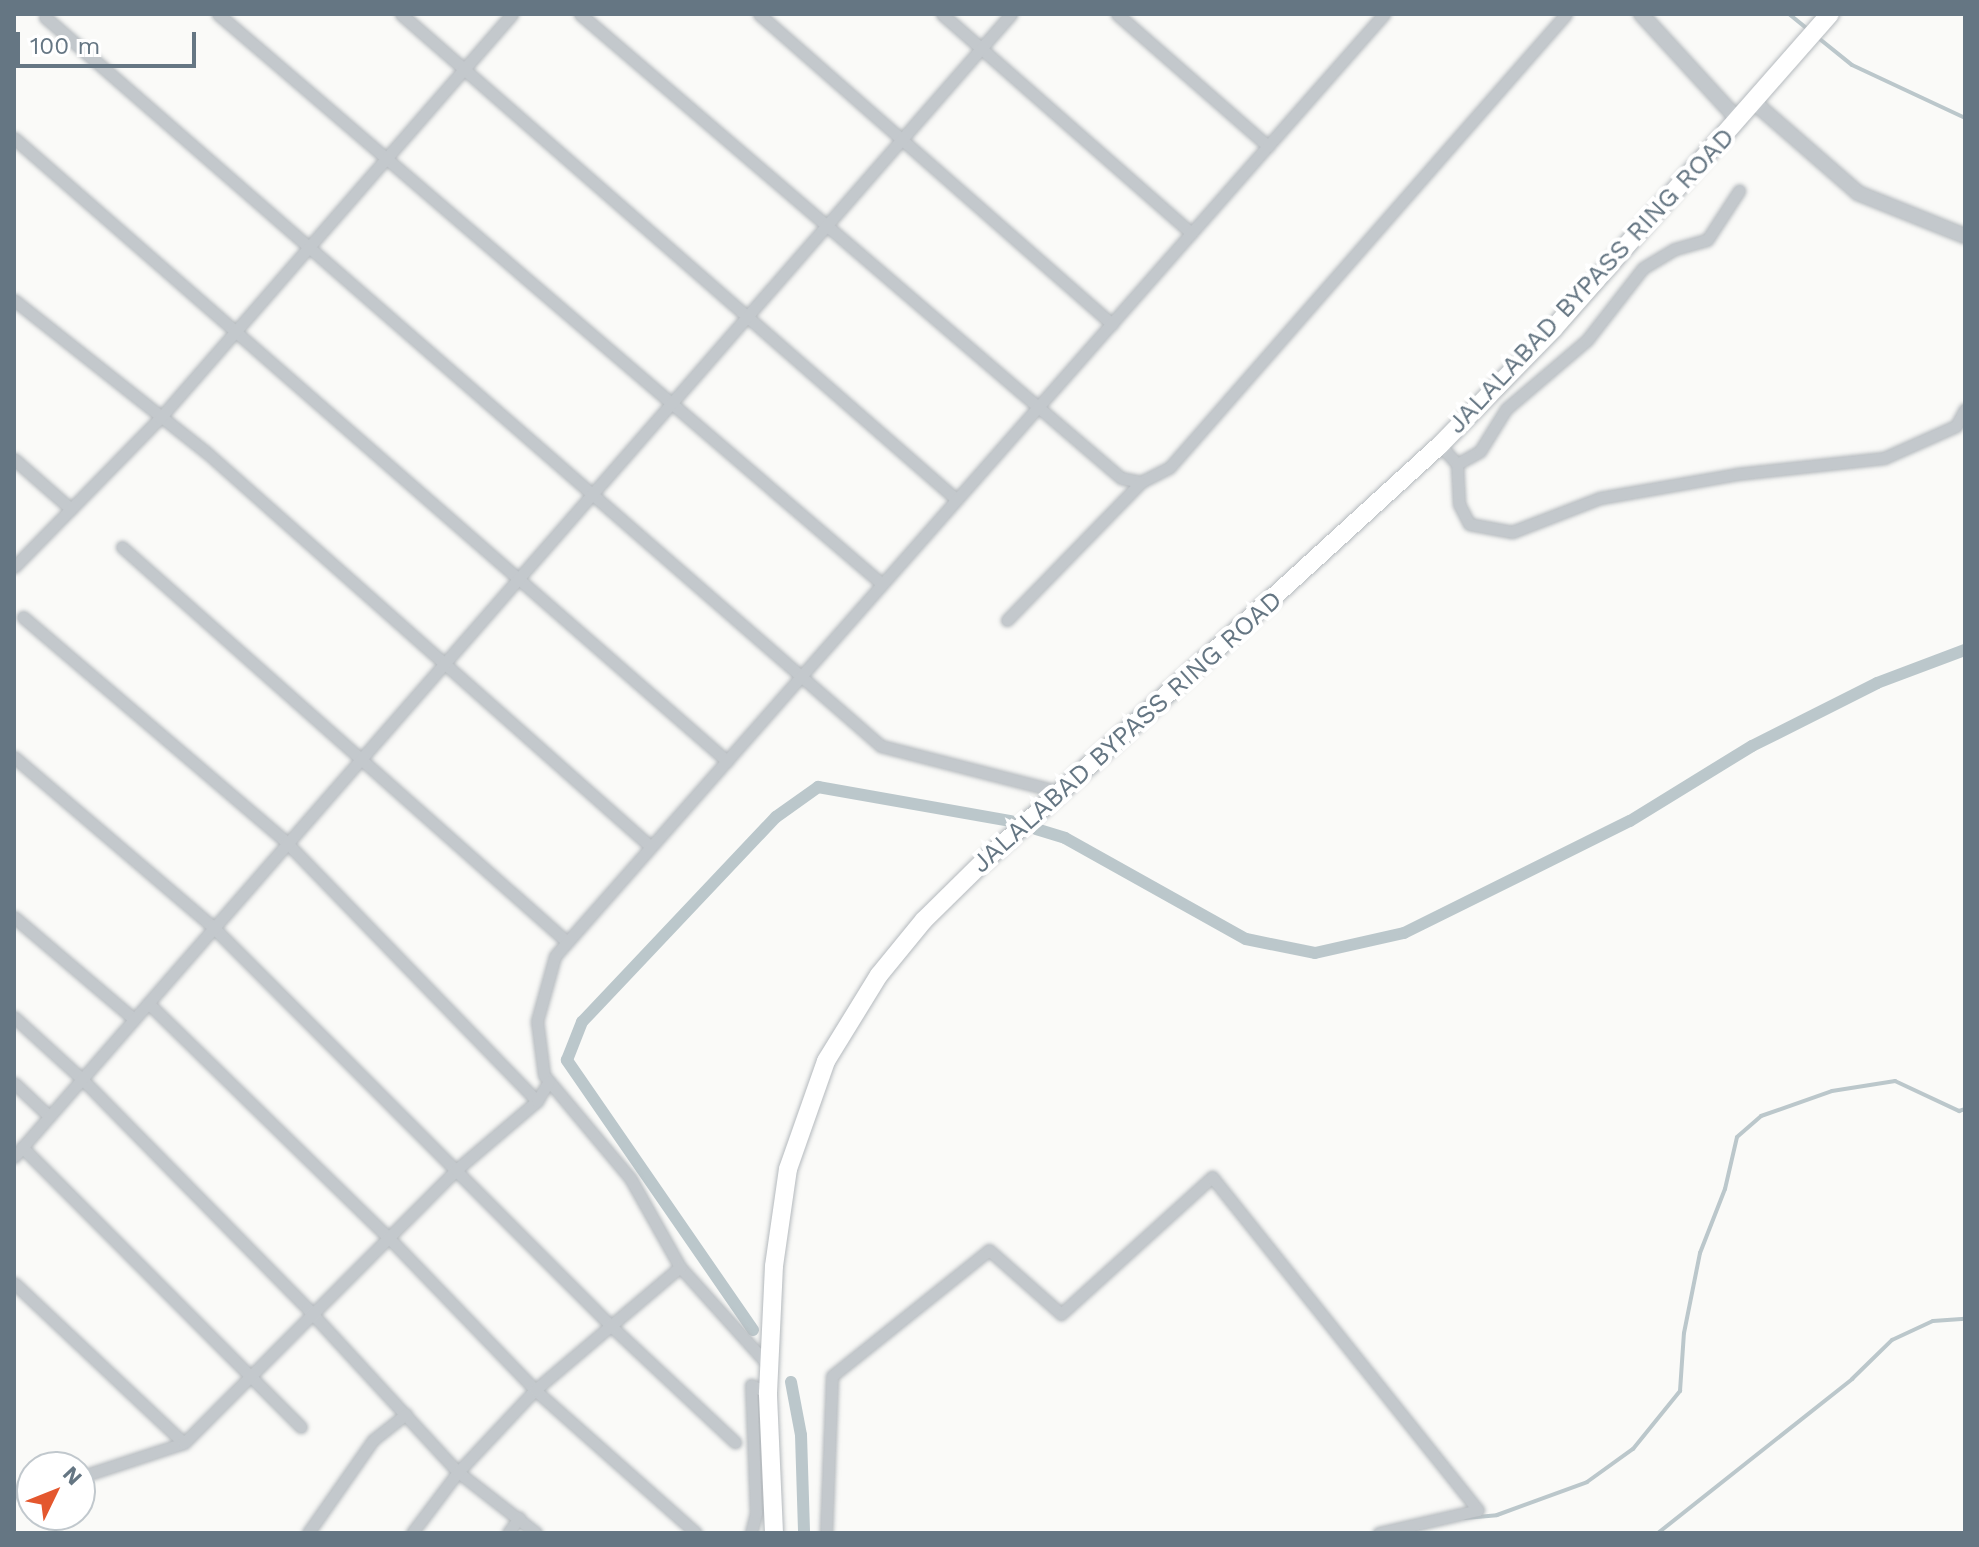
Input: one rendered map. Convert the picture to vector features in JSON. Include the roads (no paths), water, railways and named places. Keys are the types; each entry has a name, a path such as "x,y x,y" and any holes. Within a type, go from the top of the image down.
{"highway":[{"name":"JALALABAD BYPASS RING ROAD","path":"774,1533 768,1393 774,1266 788,1169 826,1061 879,975 924,920 1440,445 1554,328 1756,104 1830,14"}],"street":[{"path":"218,14 882,584"},
{"path":"401,14 957,500"},
{"path":"14,567 160,418 512,14"},
{"path":"580,14 1121,478 1141,482"},
{"path":"759,14 1112,324"},
{"path":"942,14 1191,233"},
{"path":"301,1427 18,1152 148,1003 211,925 361,759 745,315 1011,14"},
{"path":"1117,14 1268,146"},
{"path":"771,1368 680,1267 630,1178 549,1081 537,1021 555,956 1384,14"},
{"path":"1007,620 1141,482 1169,468 1566,14"},
{"path":"1641,14 1739,121"},
{"path":"45,17 881,746 1060,792"},
{"path":"1756,104 1858,193 1965,236"},
{"path":"14,138 727,761"},
{"path":"1457,464 1480,451 1506,409 1587,340 1643,268 1675,249 1707,240 1739,191"},
{"path":"14,300 206,452 651,847"},
{"path":"1440,445 1457,464 1459,504 1469,524 1512,532 1600,498 1737,474 1884,458 1956,426 1965,409"},
{"path":"14,459 71,509"},
{"path":"122,547 567,942"},
{"path":"23,617 286,842 537,1101"},
{"path":"14,757 211,925 611,1326 735,1442"},
{"path":"14,917 134,1019"},
{"path":"148,1003 388,1237 535,1390 696,1533"},
{"path":"14,1017 82,1079 311,1312 458,1472 536,1533"},
{"path":"96,1472 184,1443 311,1312 456,1170 537,1101 549,1081"},
{"path":"14,1083 49,1116"},
{"path":"826,1533 832,1376 989,1250 1061,1314 1212,1177 1478,1510 1383,1533"},
{"path":"412,1533 458,1472 535,1390 680,1267"},
{"path":"14,1283 184,1443"},
{"path":"751,1533 756,1513 751,1385 768,1393"},
{"path":"308,1533 373,1440 406,1414"},
{"path":"508,1533 519,1518"}],"waterway":[{"path":"1789,14 1809,30"},
{"path":"1816,36 1852,65 1965,118"},
{"path":"1036,829 1065,838 1246,939 1315,953 1404,933 1630,821 1752,746 1877,683 1965,650"},
{"path":"753,1330 567,1060 582,1022 776,817 818,787 1011,821"},
{"path":"1465,1518 1497,1515 1587,1482 1633,1449 1680,1391 1684,1333 1700,1253 1725,1189 1737,1137 1761,1116 1832,1091 1895,1081 1959,1111 1965,1109"},
{"path":"1658,1533 1852,1379 1892,1340 1933,1321 1965,1319"},
{"path":"791,1382 801,1435 804,1533"}]}
